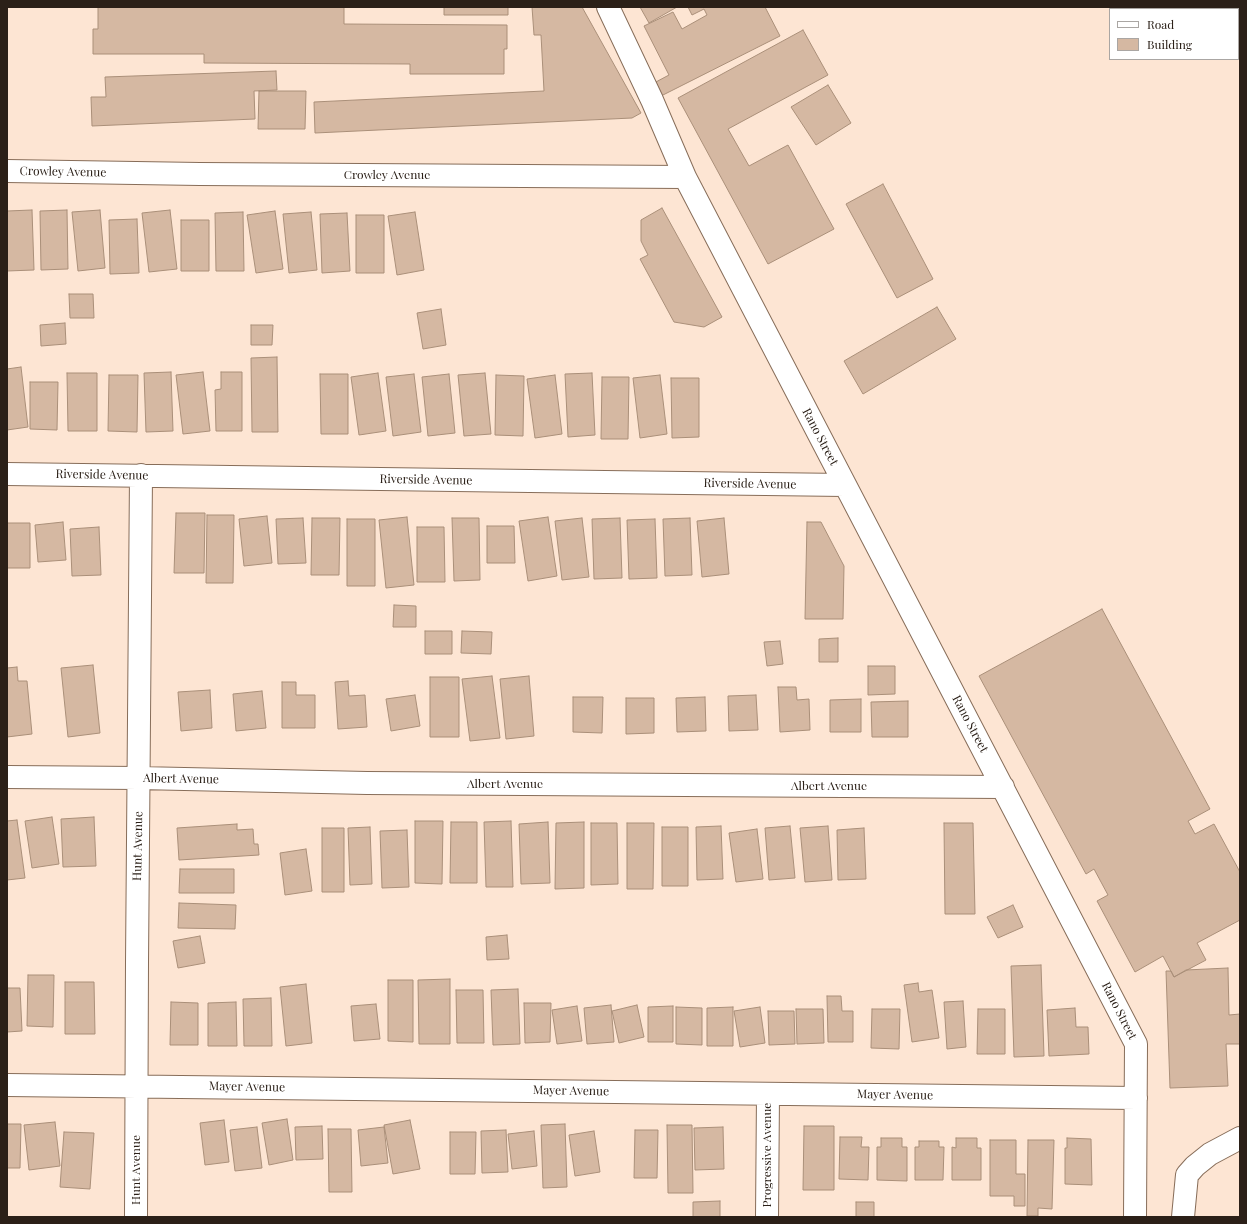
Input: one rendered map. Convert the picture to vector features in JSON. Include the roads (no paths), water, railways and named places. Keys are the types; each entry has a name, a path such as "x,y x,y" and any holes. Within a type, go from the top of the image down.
{"street":[{"path":"608,7 652,100 685,177"},
{"name":"Crowley Avenue","path":"7,171 200,174 685,177"},
{"name":"Rano Street","path":"685,177 1136,1044 1135,1217"},
{"name":"Riverside Avenue","path":"7,474 845,485"},
{"name":"Hunt Avenue","path":"136,1217 141,475"},
{"name":"Albert Avenue","path":"7,777 375,783 1003,787"},
{"name":"Mayer Avenue","path":"7,1084 1136,1098"},
{"name":"Progressive Avenue","path":"767,1217 768,1094"},
{"path":"1183,1217 1187,1175 1195,1166 1210,1154 1240,1138"}]}
